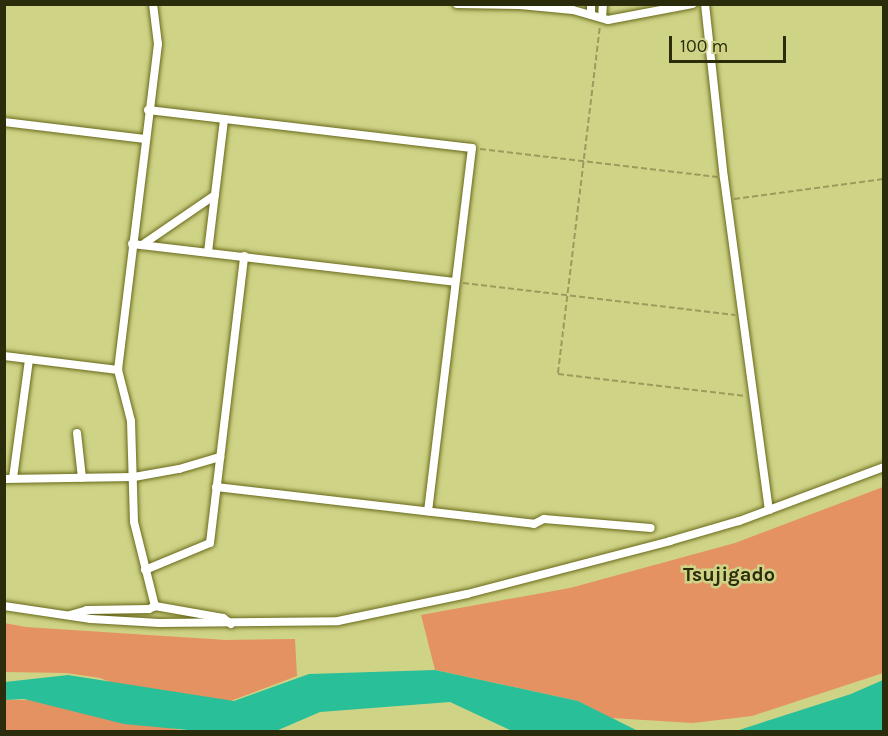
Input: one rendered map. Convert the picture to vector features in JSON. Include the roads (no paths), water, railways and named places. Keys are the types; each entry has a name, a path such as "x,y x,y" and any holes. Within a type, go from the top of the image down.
{"street":[{"path":"153,4 158,44 148,110 137,244 118,370 131,421 134,522 155,606"},
{"path":"457,4 573,10 608,20 653,8 693,4"},
{"path":"591,4 591,15"},
{"path":"602,18 603,4"},
{"path":"705,4 724,178 769,510"},
{"path":"148,110 472,148 428,511"},
{"path":"208,252 224,119"},
{"path":"4,122 145,139"},
{"path":"137,244 215,195"},
{"path":"137,244 455,282"},
{"path":"145,570 210,543 244,256"},
{"path":"4,356 118,370"},
{"path":"29,359 9,478 134,477 179,470 220,457"},
{"path":"77,433 82,478"},
{"path":"4,606 69,616 159,623 231,624 338,621 376,615 550,573 769,510 884,467"},
{"path":"216,487 534,524 544,519 651,528"},
{"path":"69,616 87,610 149,609 155,606 224,618 231,624"}],"district":[{"name":"Tsujigado","path":"729,574"}]}
